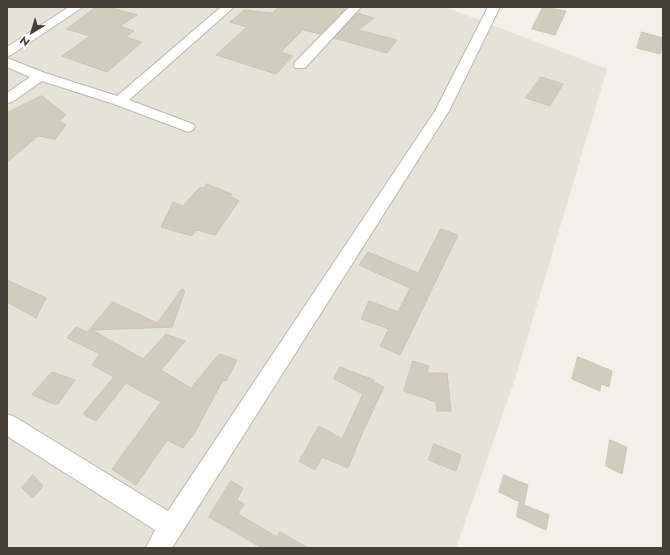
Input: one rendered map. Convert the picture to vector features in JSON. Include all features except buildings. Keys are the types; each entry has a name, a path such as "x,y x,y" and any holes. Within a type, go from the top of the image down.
{"street":[{"path":"7,52 76,7"},
{"path":"119,101 228,7"},
{"path":"300,65 355,7"},
{"path":"158,548 442,111 494,7"},
{"path":"7,62 40,76 119,101 188,127"},
{"path":"7,100 40,76"},
{"path":"7,424 172,527"}],"shaded area":[{"path":"7,7 445,7 607,69 515,379 456,548 7,548"}]}
